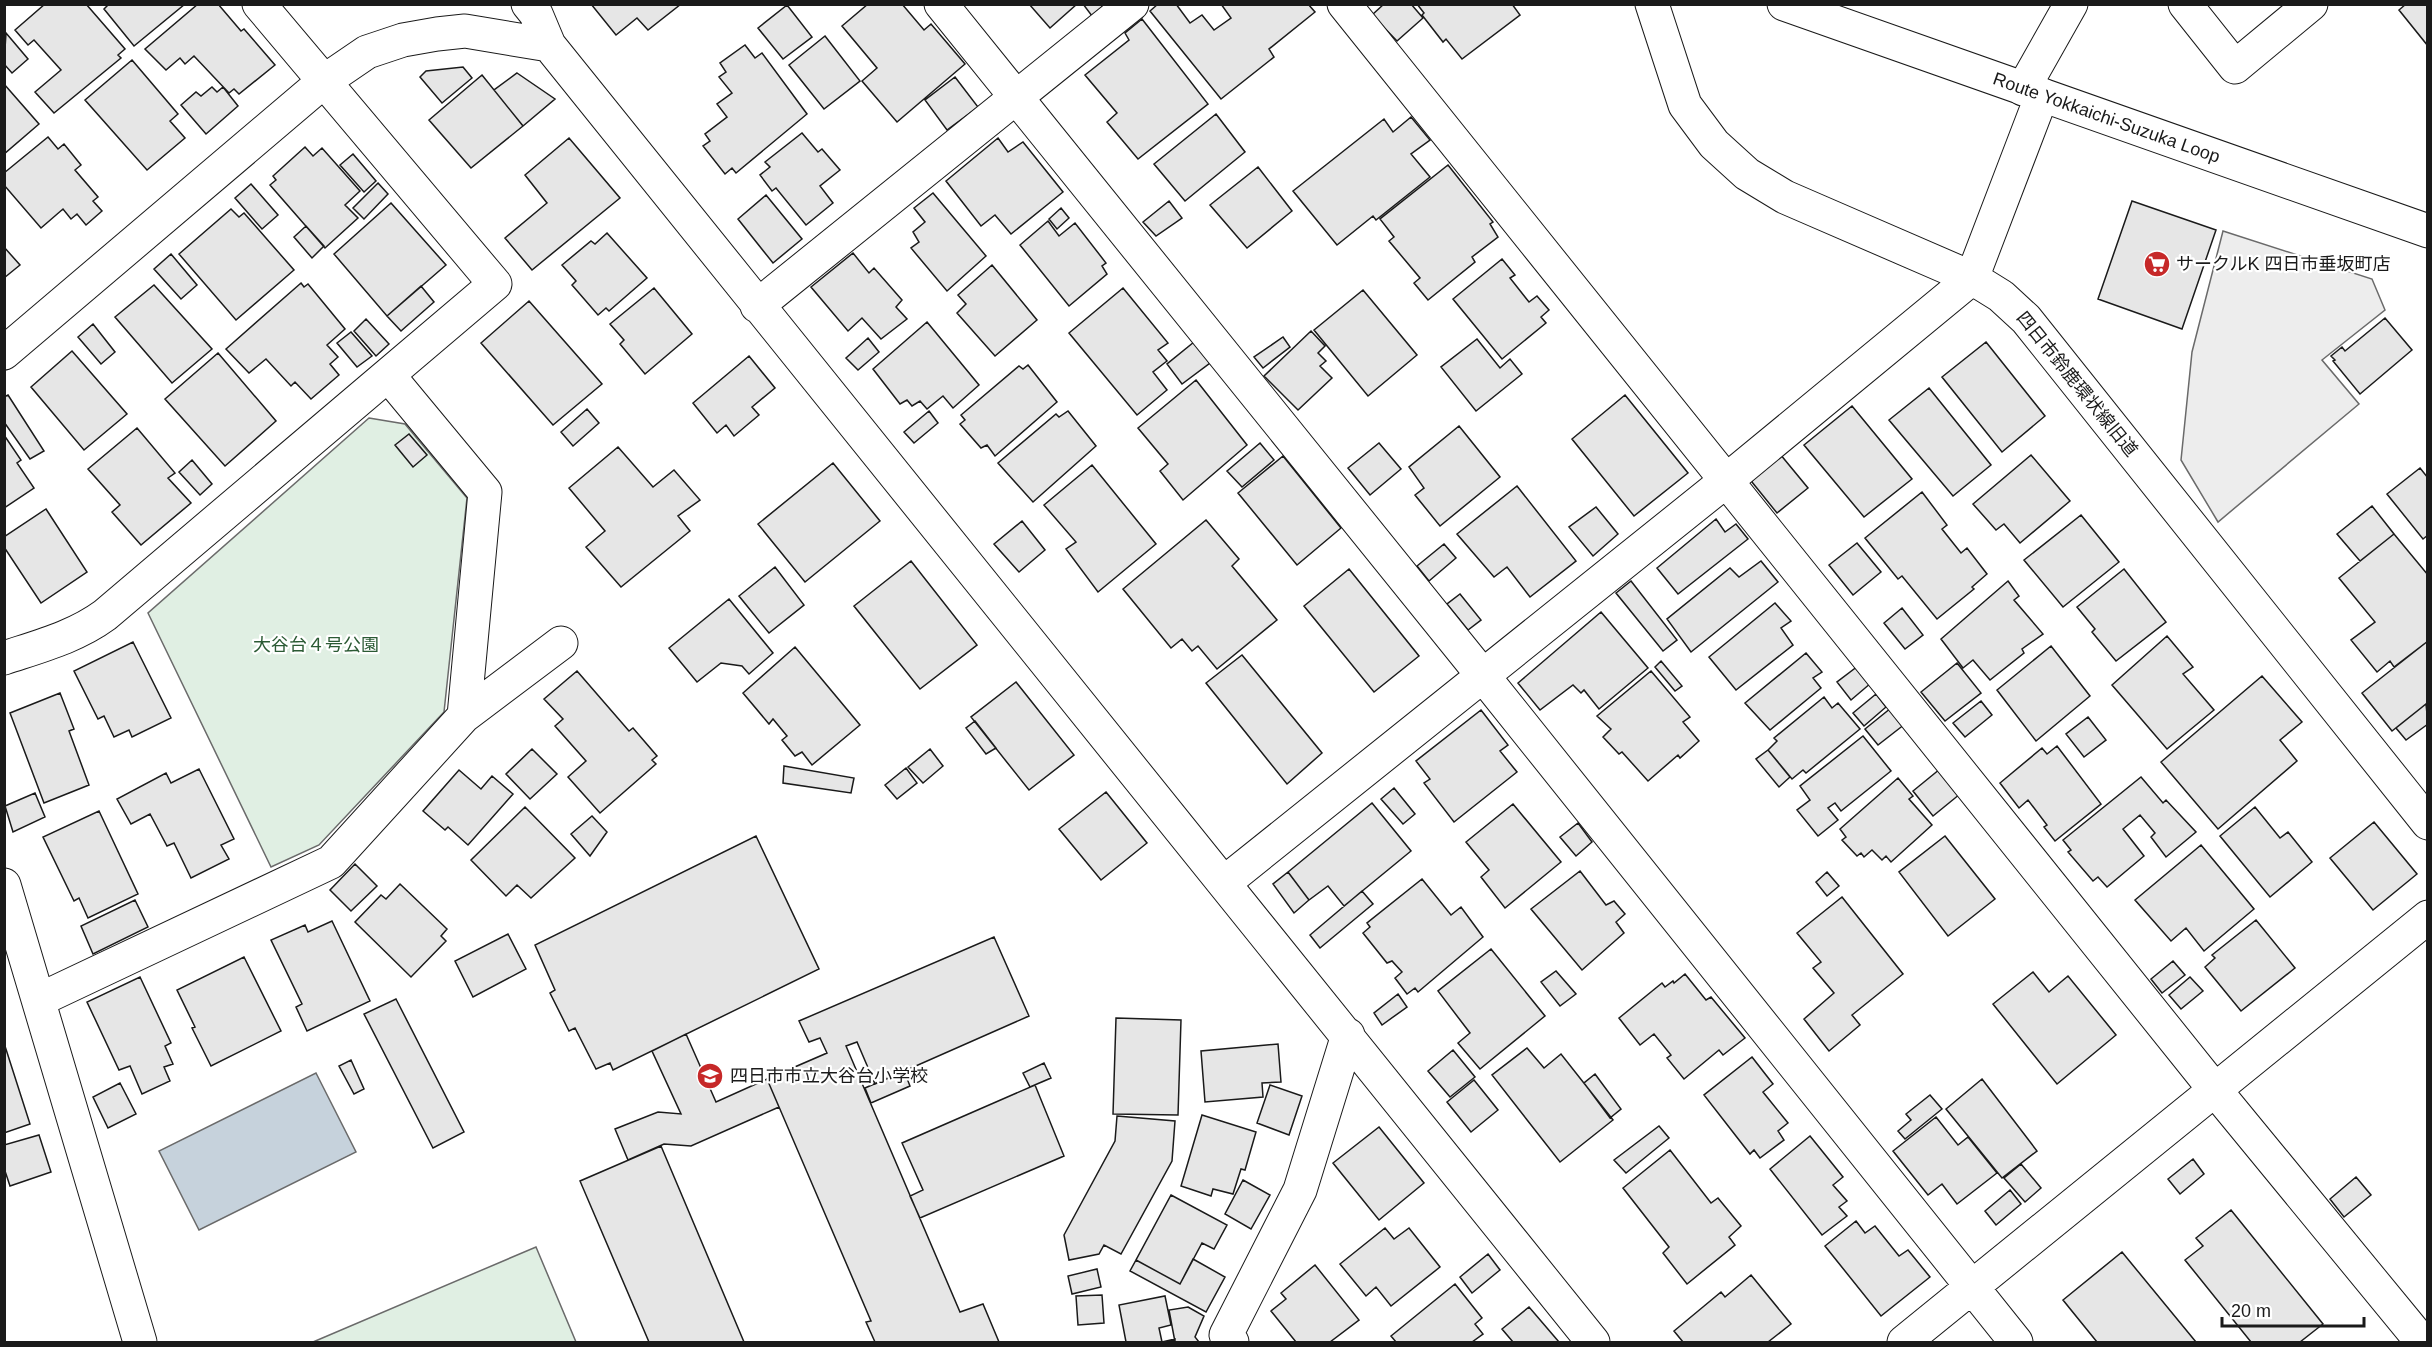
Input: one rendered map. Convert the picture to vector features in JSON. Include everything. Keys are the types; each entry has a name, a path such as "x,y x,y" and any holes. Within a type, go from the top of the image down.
{"street":[{"path":"4,658 72,636 105,615 495,284 259,4"},
{"path":"528,4 536,14 549,45 1593,1342"},
{"path":"941,4 1484,676 2016,1342"},
{"path":"757,306 1131,4"},
{"path":"1344,4 2215,1090 2422,1342"},
{"name":"四日市鈴鹿環状線旧道","path":"1652,4 1685,105 1714,144 1747,174 1785,198 1972,278 2001,296 2026,318 2427,823"},
{"name":"Route Yokkaichi-Suzuka Loop","path":"1784,4 2427,231"},
{"path":"1224,883 1727,480 1972,278 2033,92 2072,4"},
{"path":"2185,4 2235,67 2310,4"},
{"path":"4,353 323,82 367,52 403,40 465,31 549,45"},
{"path":"388,375 485,492 464,716"},
{"path":"39,1000 331,862 464,716 561,643"},
{"path":"4,885 140,1342"},
{"path":"1904,1342 2427,917"},
{"path":"1232,1342 1226,1335 1300,1190 1348,1035"}],"green space":[{"name":"大谷台４号公園","path":"369,418 405,424 467,498 444,712 319,845 271,867 148,613"},
{"path":"536,1247 576,1342 313,1342"}],"shaded area":[{"path":"2223,231 2372,279 2385,310 2322,360 2359,404 2218,522 2181,460 2192,352"},
{"path":"316,1073 356,1152 199,1230 159,1151"}],"building":[{"path":"45,4 86,4 125,49 118,55 121,58 54,113 35,92 61,70 34,40 28,45 15,30"},
{"path":"109,4 185,4 134,46 104,9"},
{"path":"198,4 218,4 241,31 244,29 275,65 239,94 234,89 229,93 194,56 185,64 180,58 166,70 145,49"},
{"path":"591,4 681,4 648,30 637,18 616,35"},
{"path":"868,4 902,4 924,30 931,24 965,64 897,122 862,81 877,68 842,26"},
{"path":"1029,4 1077,4 1050,28"},
{"path":"1083,4 1105,4 1092,16"},
{"path":"1158,4 1176,4 1190,23 1202,15 1214,30 1231,18 1221,4 1308,4 1315,12 1269,49 1274,57 1221,99 1150,11"},
{"path":"1384,4 1411,4 1423,18 1397,41 1372,15"},
{"path":"1417,4 1512,4 1520,15 1462,59 1446,39 1443,42 1422,15 1424,13"},
{"path":"2406,4 2428,4 2428,46 2399,10"},
{"path":"787,5 812,37 783,59 758,28"},
{"path":"1142,19 1208,104 1138,159 1107,122 1117,113 1085,75 1129,40 1125,33"},
{"path":"6,33 28,59 12,73 4,64"},
{"path":"825,36 860,81 824,109 789,65"},
{"path":"745,45 755,58 762,53 807,114 736,173 732,168 725,174 703,146 710,141 705,134 727,117 717,104 732,93 719,77 726,72 720,63"},
{"path":"132,60 178,114 170,121 185,138 147,170 85,100"},
{"path":"463,67 472,78 442,103 420,77 426,71"},
{"path":"517,73 555,99 523,126 494,90"},
{"path":"482,75 523,126 471,168 429,120"},
{"path":"955,77 978,107 947,130 925,100"},
{"path":"4,84 39,124 4,154"},
{"path":"212,87 217,92 223,87 238,106 206,134 181,105 196,92 201,96"},
{"path":"1216,114 1245,152 1185,201 1154,164"},
{"path":"1411,117 1430,140 1411,154 1430,177 1376,220 1373,216 1337,245 1293,191 1384,119 1393,132"},
{"path":"802,133 818,152 822,149 840,170 820,186 833,203 806,225 776,188 772,191 760,175 770,167 765,162"},
{"path":"48,137 58,149 64,144 81,165 75,170 98,197 93,201 102,211 86,225 77,214 71,219 63,209 41,228 4,185 4,173"},
{"path":"569,138 620,198 532,270 505,238 547,203 525,175"},
{"path":"998,138 1008,152 1023,142 1063,192 1011,234 995,215 981,226 946,181"},
{"path":"305,147 313,156 322,148 360,191 345,205 358,218 325,248 270,185 276,180 273,176"},
{"path":"353,154 376,181 364,192 340,165"},
{"path":"1448,165 1493,222 1490,224 1498,237 1472,257 1475,262 1428,300 1414,283 1420,278 1389,241 1394,237 1380,219"},
{"path":"1258,167 1292,211 1247,248 1210,205"},
{"path":"378,183 388,194 364,219 353,208"},
{"path":"251,184 278,215 262,229 235,198"},
{"path":"933,193 986,256 947,291 911,248 919,242 913,232 925,222 914,208"},
{"path":"766,195 802,239 773,263 738,219"},
{"path":"1169,201 1182,218 1156,236 1143,222"},
{"name":"サークルK 四日市垂坂町店","path":"2132,201 2216,230 2182,329 2098,299"},
{"path":"391,203 446,265 387,316 334,254"},
{"path":"1061,208 1069,218 1057,229 1049,219"},
{"path":"231,209 239,217 244,213 294,270 236,320 179,254"},
{"path":"1048,221 1059,236 1075,223 1106,263 1102,266 1107,274 1069,306 1020,245"},
{"path":"306,226 324,246 312,258 294,237"},
{"path":"607,233 647,278 609,311 606,308 598,315 572,285 576,281 562,265 591,241 595,244"},
{"path":"4,247 20,265 4,278"},
{"path":"853,253 869,273 874,268 902,300 896,307 907,319 881,339 862,318 848,331 811,287"},
{"path":"171,254 197,285 181,299 154,269"},
{"path":"1502,259 1515,275 1510,278 1529,302 1537,296 1549,310 1541,317 1546,323 1502,359 1453,299"},
{"path":"992,265 1037,320 995,356 957,313 966,304 958,295"},
{"path":"301,283 304,287 308,284 345,329 327,345 338,357 330,364 339,375 311,399 295,382 291,386 266,359 249,373 226,349"},
{"path":"154,285 212,349 172,383 115,317"},
{"path":"421,286 434,302 401,331 387,316"},
{"path":"654,288 692,334 645,374 620,344 624,340 610,324"},
{"path":"1123,288 1168,343 1158,350 1167,361 1153,372 1167,390 1137,415 1069,333"},
{"path":"1363,290 1417,355 1368,396 1314,330"},
{"path":"529,301 602,384 553,425 481,343"},
{"path":"2385,318 2412,350 2360,394 2331,356 2342,347 2345,351"},
{"path":"366,319 389,344 376,356 354,331"},
{"path":"927,322 979,385 953,408 943,396 927,409 920,401 912,406 907,400 900,404 873,369"},
{"path":"93,324 115,352 101,364 78,337"},
{"path":"1311,331 1325,346 1318,353 1326,361 1320,366 1332,378 1298,410 1264,376"},
{"path":"351,332 372,356 357,367 337,343"},
{"path":"1283,337 1290,347 1263,368 1254,357"},
{"path":"868,338 879,352 858,370 846,358"},
{"path":"1477,339 1500,368 1510,359 1522,374 1476,411 1441,367"},
{"path":"1194,342 1210,363 1182,384 1167,364"},
{"path":"1986,342 2045,416 2002,452 1942,377"},
{"path":"72,351 127,414 84,450 31,387"},
{"path":"218,353 276,421 225,466 165,399"},
{"path":"749,356 775,388 752,407 759,415 734,436 726,425 717,433 693,403"},
{"path":"1028,365 1057,402 995,456 987,445 981,448 960,424 965,420 961,415 1019,366 1023,369"},
{"path":"1196,380 1247,445 1183,500 1160,471 1168,464 1138,428"},
{"path":"1929,388 1991,465 1953,496 1889,420"},
{"path":"8,395 44,451 30,459 4,422 4,397"},
{"path":"1625,395 1688,473 1634,516 1572,439"},
{"path":"1852,406 1912,479 1864,517 1804,445"},
{"path":"587,409 599,423 573,446 561,432"},
{"path":"929,411 938,423 914,443 904,432"},
{"path":"1068,411 1096,446 1033,502 998,463 1056,414 1059,417"},
{"path":"1459,426 1500,477 1440,526 1415,495 1424,488 1409,467"},
{"path":"137,428 175,473 168,478 191,503 141,545 112,512 120,505 88,469"},
{"path":"409,434 427,455 413,467 395,445"},
{"path":"4,435 21,460 17,463 34,488 4,508"},
{"path":"1260,443 1274,460 1242,487 1227,471"},
{"path":"1379,443 1401,469 1370,495 1348,468"},
{"path":"618,447 653,487 674,470 700,500 678,516 690,531 621,587 586,547 605,531 569,488"},
{"path":"1780,454 1808,488 1777,513 1752,482 1754,475"},
{"path":"2031,455 2070,501 2020,543 2004,524 1996,530 1973,504"},
{"path":"1283,456 1341,528 1297,565 1238,493"},
{"path":"192,460 212,484 200,495 179,472"},
{"path":"833,463 880,521 805,582 758,524"},
{"path":"1092,465 1156,544 1098,592 1066,549 1076,542 1044,505"},
{"path":"2420,468 2428,478 2428,535 2423,539 2387,494"},
{"path":"1517,486 1576,561 1530,597 1507,567 1494,577 1457,534"},
{"path":"1922,492 1947,525 1942,529 1961,553 1967,548 1987,574 1972,587 1974,589 1937,619 1902,576 1898,579 1865,538"},
{"path":"2372,506 2394,534 2360,561 2337,534"},
{"path":"1596,507 1618,534 1593,556 1569,527"},
{"path":"46,509 87,572 41,603 4,547 4,537"},
{"path":"2081,515 2119,562 2063,607 2024,560"},
{"path":"1716,519 1725,532 1736,524 1748,539 1678,594 1657,568"},
{"path":"1206,520 1239,559 1232,566 1277,620 1217,669 1198,646 1192,651 1182,639 1171,648 1123,589"},
{"path":"1022,521 1045,550 1019,572 994,544"},
{"path":"2394,534 2428,575 2428,641 2394,667 2390,661 2377,672 2351,640 2375,622 2339,578"},
{"path":"1857,543 1881,572 1853,595 1829,565"},
{"path":"1444,544 1456,558 1429,581 1417,566"},
{"path":"911,561 977,645 920,689 854,606"},
{"path":"1761,561 1778,582 1691,652 1667,619 1730,568 1739,577"},
{"path":"775,567 804,605 769,633 739,596"},
{"path":"1349,569 1419,656 1374,692 1304,606"},
{"path":"2124,569 2166,622 2116,661 2092,632 2095,629 2077,607"},
{"path":"1631,581 1677,640 1663,651 1616,593"},
{"path":"2008,581 2019,596 2014,600 2043,634 2022,649 2024,653 1990,680 1973,660 1963,668 1941,639"},
{"path":"1460,594 1481,620 1468,630 1447,604"},
{"path":"729,599 773,653 749,674 742,666 721,663 697,682 669,648"},
{"path":"1775,603 1791,621 1781,628 1793,645 1736,690 1709,657"},
{"path":"1902,608 1923,635 1905,649 1884,623"},
{"path":"1601,612 1648,668 1599,709 1584,690 1581,693 1573,685 1540,710 1518,683"},
{"path":"2167,636 2193,667 2183,674 2214,710 2167,749 2112,685"},
{"path":"2428,641 2428,706 2426,704 2392,731 2362,693"},
{"path":"133,642 171,718 132,737 129,730 114,737 104,716 98,719 74,671"},
{"path":"2051,646 2090,696 2036,741 1997,690"},
{"path":"795,647 860,725 812,765 802,752 795,756 782,740 787,736 773,719 769,724 743,693"},
{"path":"1806,653 1822,672 1813,678 1821,688 1770,730 1745,703"},
{"path":"1242,655 1322,753 1287,784 1206,683"},
{"path":"1661,661 1682,686 1675,691 1655,667"},
{"path":"1957,663 1981,693 1945,721 1921,692"},
{"path":"1858,666 1871,683 1851,700 1837,682"},
{"path":"577,671 629,731 633,728 657,756 652,760 656,764 600,813 568,777 586,761 555,726 563,719 544,699"},
{"path":"1651,671 1690,717 1683,722 1699,741 1680,758 1678,755 1648,781 1622,752 1619,754 1603,737 1611,729 1597,716"},
{"path":"2262,676 2302,722 2280,740 2297,761 2218,829 2161,762"},
{"path":"1016,682 1074,755 1029,790 971,717"},
{"path":"60,693 74,729 69,731 89,785 44,803 10,713"},
{"path":"1876,694 1886,707 1864,726 1853,713"},
{"path":"1824,697 1832,708 1838,703 1860,729 1806,773 1803,770 1792,779 1768,750 1777,741 1774,738"},
{"path":"1981,701 1992,715 1965,737 1953,723"},
{"path":"2426,704 2428,724 2406,740 2396,728"},
{"path":"1891,708 1905,724 1878,745 1865,729"},
{"path":"1481,710 1508,745 1500,751 1517,772 1454,822 1424,783 1430,779 1416,761"},
{"path":"2088,717 2106,740 2084,757 2066,734"},
{"path":"975,721 996,748 986,754 966,728"},
{"path":"1863,736 1891,771 1841,811 1835,803 1828,808 1838,820 1818,836 1797,810 1810,800 1800,786"},
{"path":"2057,746 2101,804 2055,841 2044,827 2047,825 2028,800 2019,808 2000,783 2042,748 2047,754"},
{"path":"532,749 557,774 530,799 506,774"},
{"path":"930,749 943,766 923,783 908,767"},
{"path":"1768,750 1790,777 1779,787 1756,759"},
{"path":"784,766 854,778 851,793 783,783"},
{"path":"906,768 917,783 897,799 885,785"},
{"path":"199,769 234,839 221,845 229,859 191,878 174,843 167,846 150,814 131,824 117,799 166,773 171,783"},
{"path":"1940,769 1960,794 1933,816 1913,791"},
{"path":"459,770 481,789 492,776 513,794 468,845 448,827 445,830 423,811"},
{"path":"2141,777 2163,803 2166,800 2196,832 2166,857 2151,837 2155,833 2140,815 2123,829 2144,856 2107,887 2098,877 2093,881 2068,852 2071,850 2063,840"},
{"path":"1898,778 1913,796 1909,799 1932,825 1891,862 1886,856 1882,860 1872,850 1864,857 1861,853 1857,856 1842,840 1846,837 1840,829"},
{"path":"1394,788 1415,814 1403,824 1381,799"},
{"path":"1106,792 1147,843 1101,880 1059,829"},
{"path":"35,793 45,817 13,832 5,806"},
{"path":"1372,803 1411,851 1344,906 1328,886 1309,900 1288,872"},
{"path":"1513,804 1561,862 1505,908 1481,877 1489,870 1466,842"},
{"path":"525,807 575,858 531,898 517,885 506,896 471,860"},
{"path":"2255,807 2280,838 2288,832 2312,862 2270,897 2220,836"},
{"path":"99,811 138,894 88,918 79,898 74,901 43,837"},
{"path":"592,816 607,832 590,856 571,834"},
{"path":"2374,822 2417,874 2373,910 2330,858"},
{"path":"1578,823 1592,842 1576,856 1560,837"},
{"path":"756,836 819,969 613,1070 610,1063 596,1069 575,1028 569,1031 550,993 555,990 535,945"},
{"path":"1945,836 1995,899 1948,936 1899,872"},
{"path":"2201,845 2254,909 2204,951 2186,928 2171,941 2135,900"},
{"path":"355,864 377,886 351,911 330,890"},
{"path":"1580,871 1606,905 1614,901 1625,914 1616,922 1624,933 1582,970 1531,909"},
{"path":"1288,872 1309,900 1294,913 1273,884"},
{"path":"1827,872 1839,886 1827,896 1816,882"},
{"path":"1422,879 1451,915 1461,907 1483,937 1418,992 1415,988 1407,994 1395,978 1402,972 1392,961 1387,963 1363,933 1370,927 1367,923"},
{"path":"400,884 447,929 441,936 446,941 411,977 355,922 381,895 386,899"},
{"path":"1362,891 1373,904 1320,948 1310,935"},
{"path":"1842,897 1903,974 1852,1015 1860,1025 1829,1051 1804,1019 1834,993 1813,968 1821,962 1797,933"},
{"path":"135,900 148,927 93,954 81,926"},
{"path":"2256,920 2295,968 2241,1011 2205,967 2215,958 2212,955"},
{"path":"332,921 370,1001 307,1031 296,1007 302,1004 271,940 305,925 308,932"},
{"path":"508,934 526,969 473,997 455,961"},
{"path":"994,937 1029,1016 875,1084 857,1042 846,1046 960,1312 983,1304 999,1342 875,1342 866,1322 871,1321 767,1079 827,1053 820,1038 809,1042 799,1021"},
{"path":"1491,949 1545,1016 1480,1069 1458,1043 1470,1033 1438,991"},
{"path":"244,957 281,1031 211,1066 192,1028 195,1027 177,990"},
{"path":"2173,961 2185,975 2162,993 2151,979"},
{"path":"1556,971 1576,994 1560,1006 1541,982"},
{"path":"2033,972 2049,992 2068,976 2116,1035 2057,1084 1993,1004"},
{"path":"1685,974 1706,1000 1711,997 1745,1038 1723,1055 1719,1050 1684,1079 1667,1058 1671,1055 1654,1034 1640,1045 1619,1018 1662,983 1665,987"},
{"path":"140,977 171,1043 165,1046 173,1064 164,1067 170,1081 142,1094 130,1066 119,1070 87,1002"},
{"path":"2190,977 2203,991 2181,1009 2169,995"},
{"path":"1398,994 1407,1007 1382,1025 1374,1013"},
{"path":"396,999 464,1132 433,1148 364,1014"},
{"path":"1116,1018 1181,1020 1178,1115 1113,1114"},
{"path":"686,1034 716,1102 767,1079 779,1107 691,1146 664,1144 628,1160 615,1129 658,1112 681,1114 652,1051"},
{"path":"4,1043 30,1124 4,1133"},
{"path":"1278,1044 1281,1082 1262,1083 1263,1097 1205,1102 1201,1051"},
{"path":"1527,1048 1544,1068 1561,1054 1613,1120 1560,1162 1492,1075"},
{"path":"1453,1050 1475,1077 1450,1097 1428,1071"},
{"path":"1752,1057 1773,1084 1763,1092 1788,1123 1778,1131 1784,1140 1760,1158 1754,1150 1750,1154 1704,1095"},
{"path":"351,1060 364,1089 354,1094 339,1066"},
{"path":"1044,1063 1051,1078 1030,1087 1023,1073"},
{"path":"904,1071 910,1086 871,1103 865,1088"},
{"path":"1595,1074 1621,1109 1610,1118 1584,1083"},
{"path":"1982,1079 2037,1151 2002,1178 1946,1109"},
{"path":"1474,1080 1498,1110 1471,1132 1447,1102"},
{"path":"120,1083 136,1114 108,1128 93,1097"},
{"path":"1035,1085 1064,1156 920,1218 910,1196 923,1190 902,1143"},
{"path":"1270,1085 1302,1096 1289,1135 1257,1123"},
{"path":"1930,1095 1942,1109 1905,1139 1898,1131 1911,1120 1906,1114"},
{"path":"1202,1115 1256,1132 1245,1170 1241,1169 1233,1194 1213,1189 1211,1196 1181,1186"},
{"path":"1117,1116 1175,1121 1172,1161 1121,1254 1104,1245 1099,1254 1069,1260 1064,1235 1115,1141"},
{"path":"1936,1117 1958,1145 1968,1137 1997,1173 1957,1204 1942,1184 1928,1195 1893,1151"},
{"path":"1659,1126 1669,1138 1626,1173 1614,1160"},
{"path":"1379,1127 1424,1183 1379,1220 1333,1163"},
{"path":"39,1135 51,1172 10,1186 4,1168 4,1145"},
{"path":"1810,1136 1843,1177 1833,1185 1847,1201 1839,1207 1847,1216 1822,1235 1770,1169"},
{"path":"661,1146 744,1342 649,1342 580,1181"},
{"path":"1670,1150 1711,1203 1718,1198 1741,1226 1729,1237 1735,1245 1687,1284 1663,1253 1669,1247 1623,1188"},
{"path":"2193,1159 2204,1174 2180,1194 2168,1179"},
{"path":"2021,1164 2041,1188 2025,1202 2004,1178"},
{"path":"2356,1177 2371,1195 2344,1217 2330,1199"},
{"path":"1243,1180 1270,1195 1251,1229 1225,1214"},
{"path":"2010,1190 2021,1204 1996,1225 1985,1211"},
{"path":"1171,1195 1227,1225 1214,1249 1202,1243 1180,1284 1136,1260"},
{"path":"2231,1210 2323,1324 2300,1342 2251,1342 2185,1260 2203,1246 2196,1238"},
{"path":"1856,1221 1865,1233 1875,1226 1899,1256 1908,1250 1930,1277 1881,1316 1825,1246"},
{"path":"1385,1228 1394,1239 1409,1228 1440,1267 1391,1306 1376,1287 1366,1296 1340,1264"},
{"path":"2122,1252 2196,1342 2097,1342 2063,1300"},
{"path":"1488,1254 1500,1270 1472,1293 1460,1277"},
{"path":"1193,1259 1225,1277 1206,1312 1130,1271 1136,1260 1180,1284"},
{"path":"1315,1265 1359,1320 1330,1342 1296,1342 1271,1311 1286,1299 1281,1293"},
{"path":"1097,1269 1101,1287 1072,1294 1068,1276"},
{"path":"1751,1275 1791,1324 1768,1342 1683,1342 1674,1331 1721,1292 1725,1297"},
{"path":"1455,1284 1482,1318 1475,1324 1483,1334 1472,1342 1396,1342 1391,1336"},
{"path":"1102,1295 1104,1323 1078,1325 1076,1296"},
{"path":"1165,1296 1171,1325 1159,1328 1162,1342 1126,1342 1119,1305"},
{"path":"1188,1307 1204,1316 1195,1337 1199,1342 1175,1342 1169,1310"},
{"path":"1529,1307 1559,1342 1513,1342 1502,1329"}],"place":[{"name":"サークルK 四日市垂坂町店","path":"2157,264"},
{"name":"四日市市立大谷台小学校","path":"710,1076"}]}
